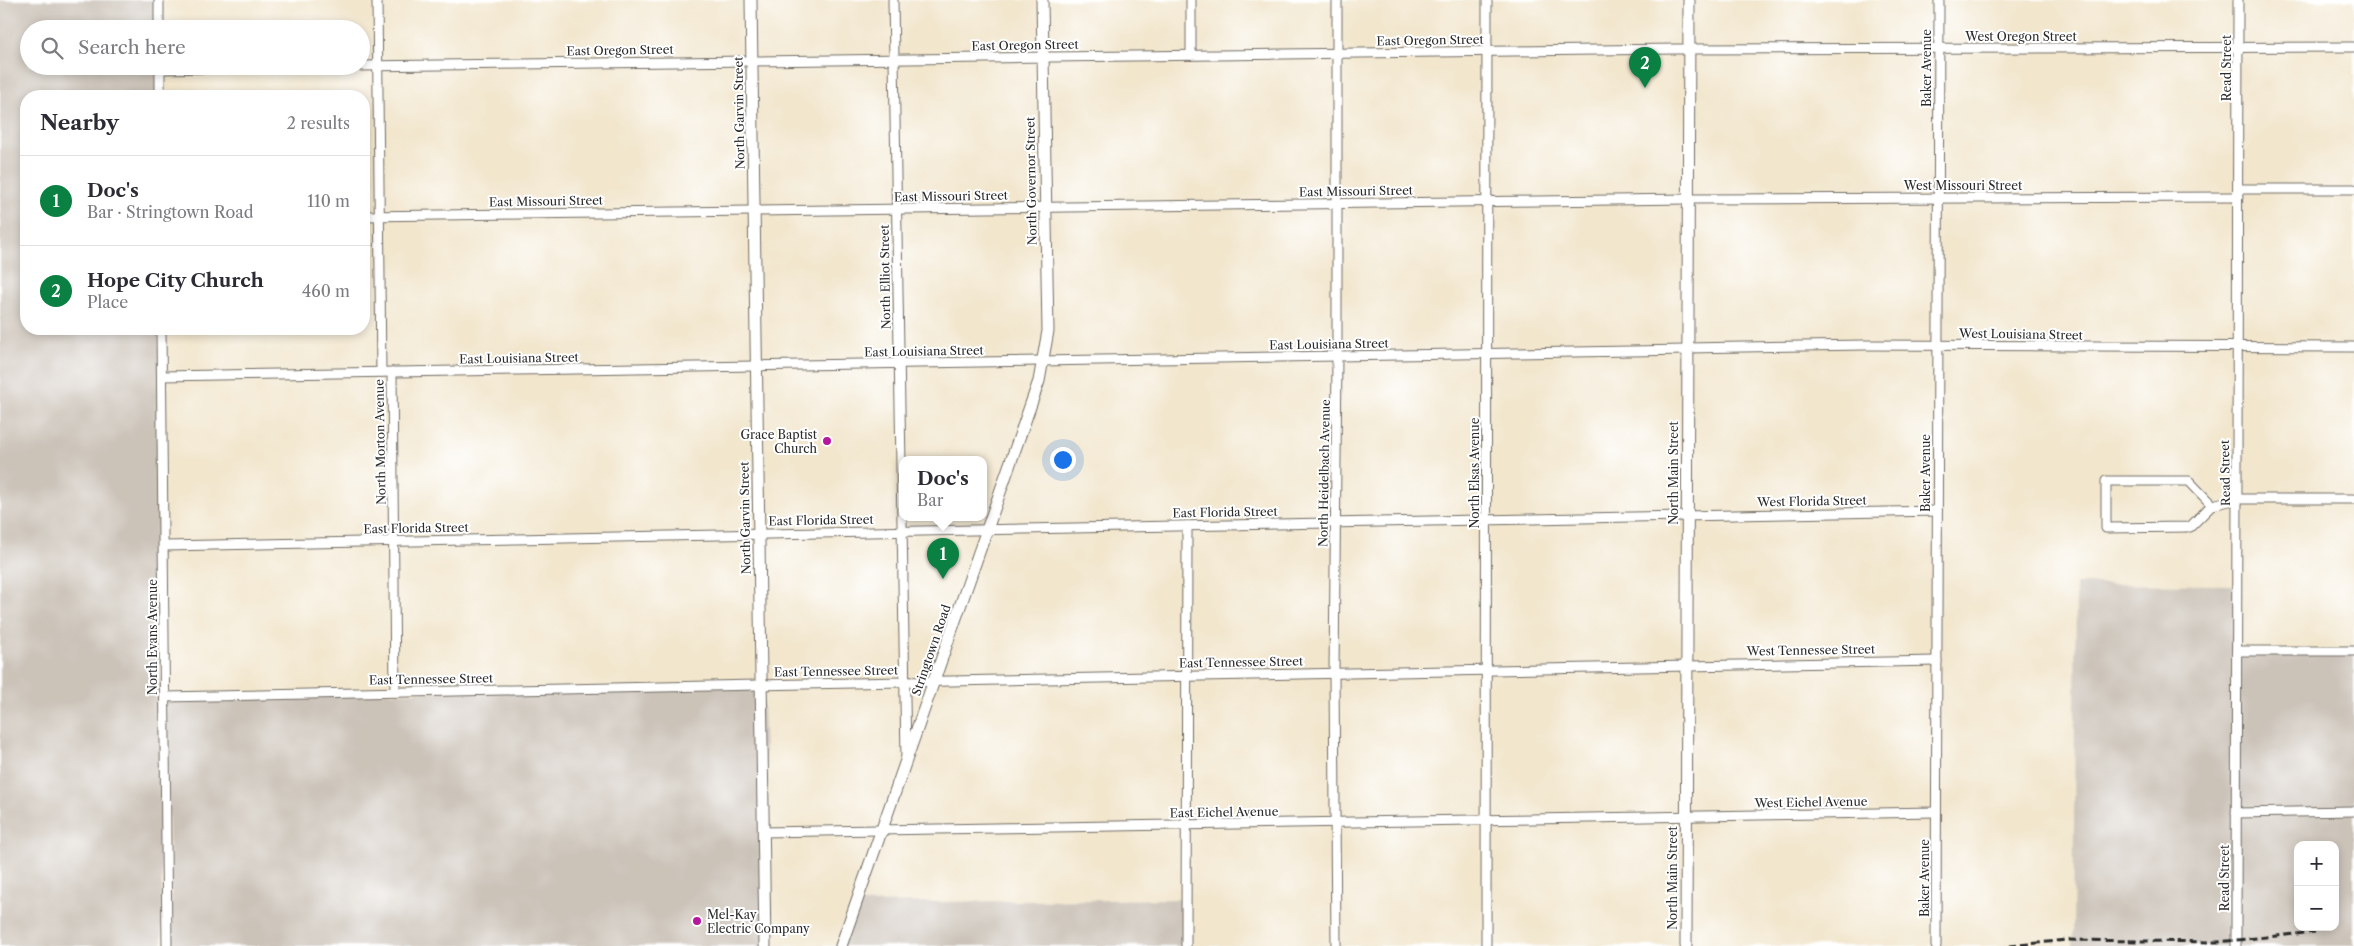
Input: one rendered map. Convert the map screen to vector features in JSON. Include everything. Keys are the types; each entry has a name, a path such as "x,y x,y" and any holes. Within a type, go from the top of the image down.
{"main road":[{"name":"North Garvin Street","path":"750,0 765,946"},
{"name":"North Governor Street","path":"1042,0 1048,331 1044,361"},
{"name":"North Main Street","path":"1686,946 1689,0"},
{"name":"Stringtown Road","path":"842,946 988,530 1044,361"}],"street":[{"path":"158,0 159,20"},
{"name":"North Morton Avenue","path":"377,0 381,372"},
{"name":"North Elliot Street","path":"893,0 900,456"},
{"path":"1191,0 1191,55"},
{"name":"North Heidelbach Avenue","path":"1336,946 1334,673 1337,356 1337,0"},
{"name":"North Elsas Avenue","path":"1486,946 1488,0"},
{"name":"Baker Avenue","path":"1936,946 1939,0"},
{"name":"Read Street","path":"2236,946 2238,0"},
{"name":"West Oregon Street","path":"1688,49 2354,47"},
{"name":"East Oregon Street","path":"370,66 1688,49"},
{"path":"160,75 160,90"},
{"name":"West Missouri Street","path":"1688,199 1938,198 2354,189"},
{"name":"East Missouri Street","path":"370,216 1688,199"},
{"name":"North Evans Avenue","path":"162,335 167,946"},
{"name":"West Louisiana Street","path":"1687,349 1937,346 2354,347"},
{"name":"East Louisiana Street","path":"162,376 1687,349"},
{"name":"North Morton Avenue","path":"392,372 395,692"},
{"path":"2212,505 2189,481 2106,480 2106,528 2190,527 2212,505 2238,499 2354,499"},
{"name":"West Florida Street","path":"1687,516 1937,511"},
{"name":"East Florida Street","path":"164,546 1687,516"},
{"name":"North Elliot Street","path":"902,521 906,763"},
{"path":"1186,946 1187,526"},
{"path":"2237,651 2354,652"},
{"name":"West Tennessee Street","path":"1687,665 1936,660"},
{"name":"East Tennessee Street","path":"165,697 1687,665"},
{"name":"West Eichel Avenue","path":"1686,816 1936,812"},
{"path":"2236,813 2354,812"},
{"name":"East Eichel Avenue","path":"764,832 1686,816"}],"shaded area":[{"path":"0,0 157,0 157,20 20,20 20,75 157,75 157,90 20,90 20,335 159,335 162,946 0,946"},
{"path":"2076,584 2237,585 2237,651 2354,652 2354,946 2073,946"},
{"path":"762,685 774,946 173,946 165,697"},
{"path":"1186,899 1187,946 842,946 857,903"}],"railway":[{"path":"2009,946 2067,940 2218,942 2315,932"}],"place":[{"name":"Hope City Church","path":"1645,88"},
{"name":"Grace Baptist Church","path":"827,441"},
{"name":"Doc's","path":"943,579"},
{"name":"Mel-Kay Electric Company","path":"697,921"}]}
